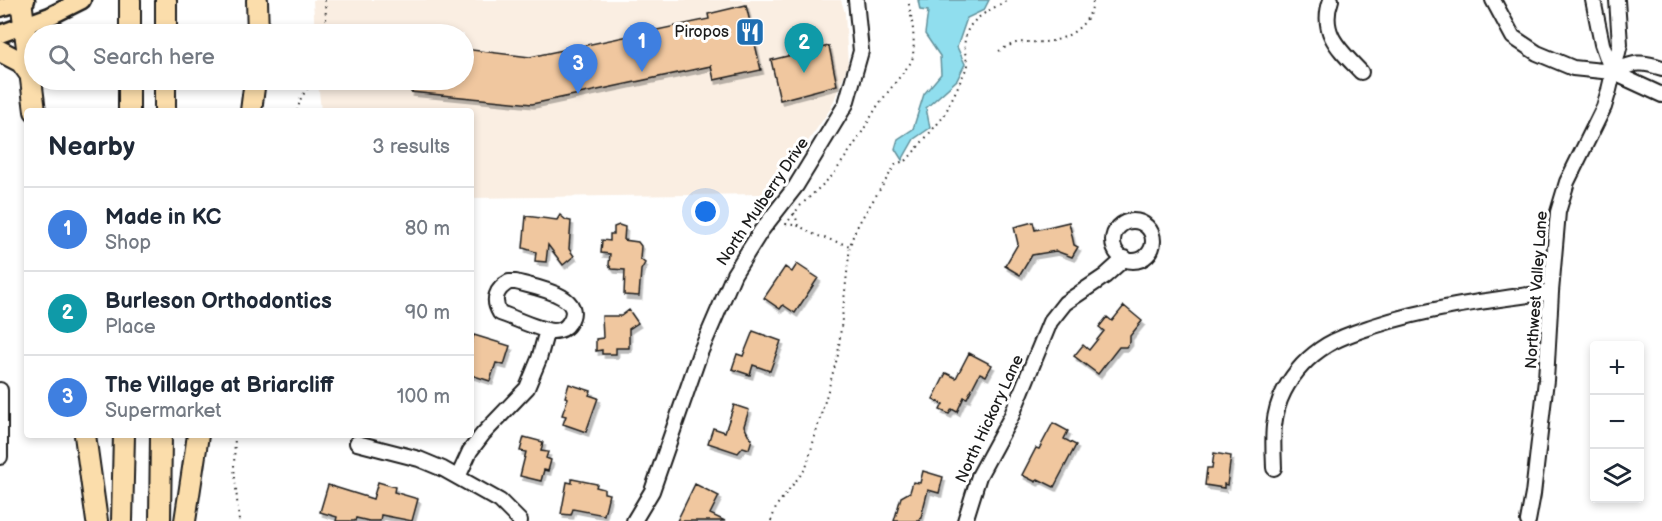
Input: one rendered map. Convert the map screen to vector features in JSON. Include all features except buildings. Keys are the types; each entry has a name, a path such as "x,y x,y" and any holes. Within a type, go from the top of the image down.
{"highway":[{"path":"166,0 166,24"},
{"path":"257,0 258,24"},
{"path":"23,1 24,27"},
{"path":"0,51 24,67"},
{"path":"32,90 35,108"},
{"path":"129,90 129,108"},
{"path":"165,90 165,108"},
{"path":"251,108 254,90"},
{"path":"85,438 98,521"},
{"path":"122,521 124,438"},
{"path":"160,521 161,438"},
{"path":"184,521 198,438"}],"main road":[{"path":"30,24 82,0"},
{"path":"0,8 23,1"},
{"path":"0,34 24,27"}],"street":[{"name":"North Mulberry Drive","path":"634,521 652,490 700,353 731,280 756,240 796,186 846,104 861,51 856,0"},
{"path":"1332,0 1328,8 1327,23 1331,38 1361,72"},
{"path":"1493,0 1506,27 1523,45 1537,53 1573,68 1612,72 1662,95"},
{"path":"1593,0 1602,44 1612,72"},
{"name":"Northwest Valley Lane","path":"1528,521 1546,380 1555,236 1561,197 1604,107 1620,44 1617,0"},
{"path":"1612,72 1637,62 1662,68"},
{"name":"North Hickory Lane","path":"965,521 979,476 1015,409 1050,322 1065,303 1105,276 1125,258"},
{"path":"509,282 516,282 562,296 568,300 573,310 570,321 562,329 547,330 500,313 495,302 499,289 509,282"},
{"path":"1274,468 1273,430 1283,392 1294,374 1313,354 1329,343 1404,316 1551,292"},
{"path":"458,477 470,451 483,434 527,388 547,330"},
{"path":"0,390 0,457"},
{"path":"357,443 420,459 458,477 500,501 520,521"}],"path":[{"path":"325,0 326,24"},
{"path":"850,246 815,235 799,226 786,224 811,195 833,175 878,105 909,66 914,53 912,19 908,0"},
{"path":"771,521 777,505 806,468 838,355 850,246 854,233 896,164 907,160 944,116 968,65 963,49 968,29 974,20 1008,0"},
{"path":"999,51 1017,43 1049,42 1074,32 1089,18 1093,0"},
{"path":"298,108 306,90"},
{"path":"794,213 799,226"},
{"path":"235,438 234,467 239,521"}],"shaded area":[{"path":"313,0 841,0 845,13 848,65 831,108 802,150 762,194 474,198 474,108 321,108 319,90 474,90 474,24 314,24"}],"water":[{"path":"918,0 989,0 984,10 967,18 957,47 965,64 957,80 926,108 930,128 914,139 902,160 895,149 898,139 913,129 924,94 941,74 940,56 925,34 928,11 920,10"}],"place":[{"name":"Piropos","path":"750,32"},
{"name":"Made in KC","path":"642,72"},
{"name":"Burleson Orthodontics","path":"804,73"},
{"name":"The Village at Briarcliff","path":"578,94"}]}
